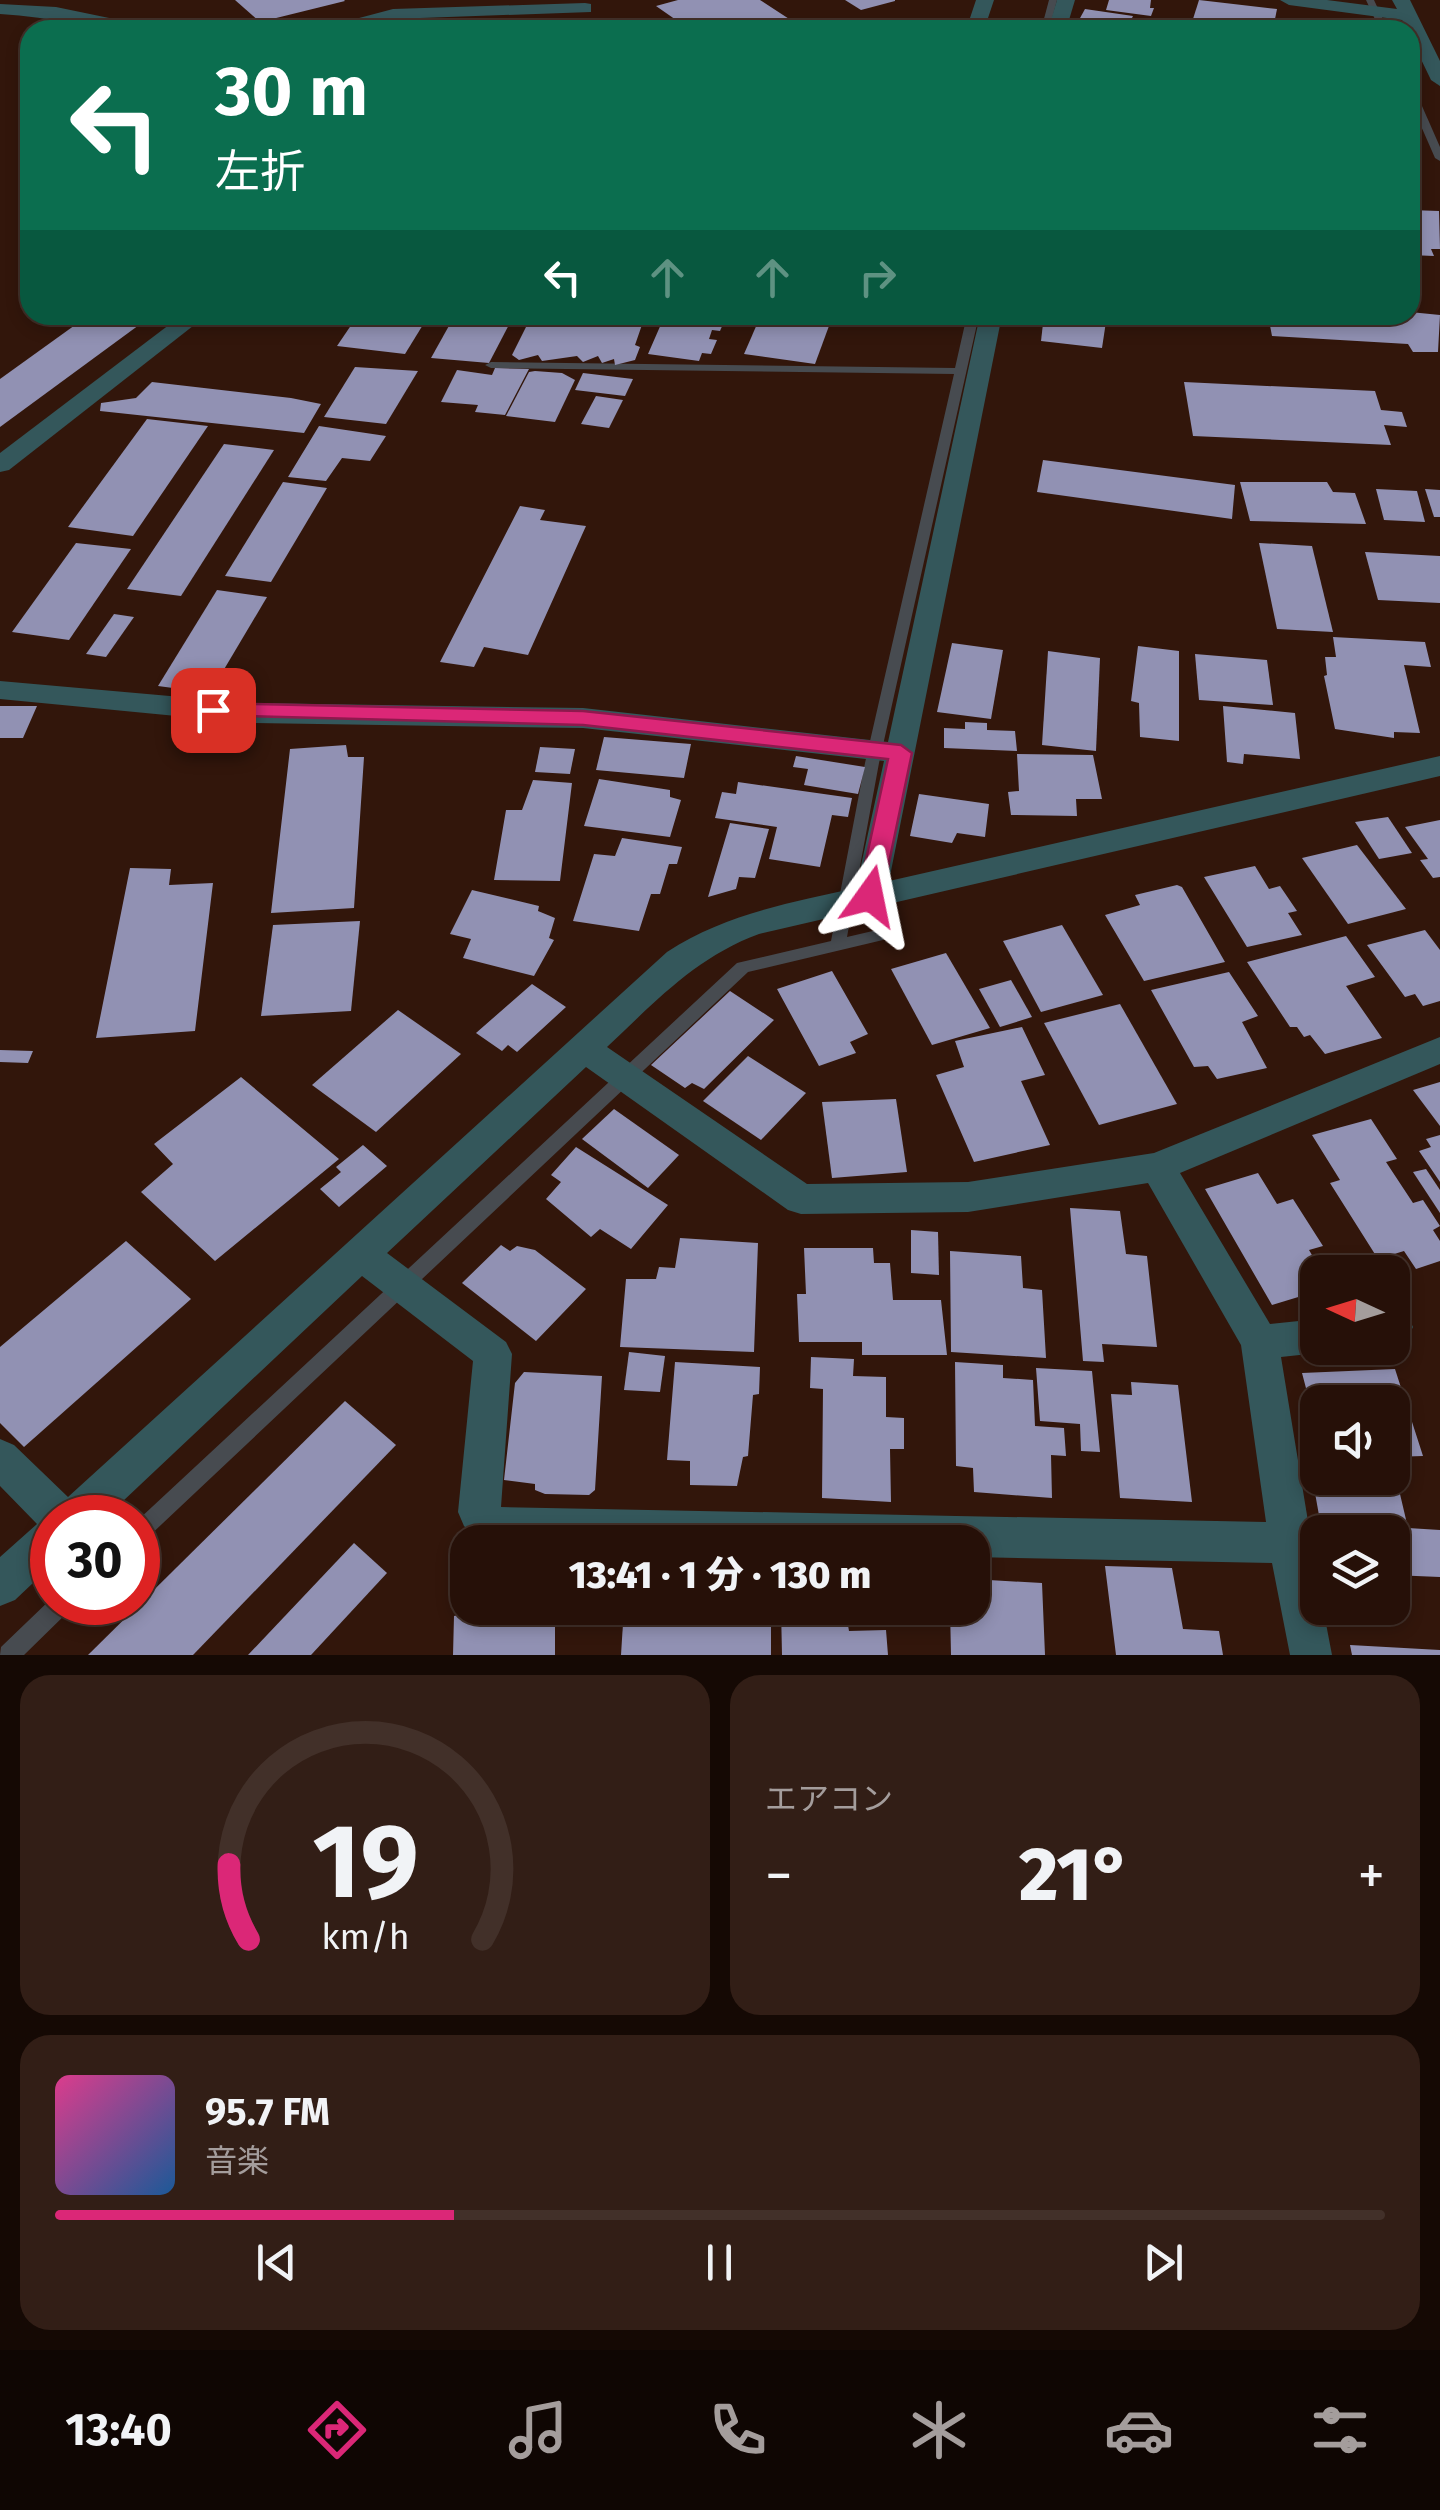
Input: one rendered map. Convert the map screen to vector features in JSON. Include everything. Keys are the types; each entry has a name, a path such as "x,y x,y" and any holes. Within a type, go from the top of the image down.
{"street":[{"path":"56,12 107,0"},
{"path":"376,0 393,14"},
{"path":"1289,0 1405,8"},
{"path":"367,20 393,14 591,4"},
{"path":"569,20 591,4"},
{"path":"0,9 56,12 95,20"},
{"path":"1420,39 1440,80"},
{"path":"0,464 183,325"},
{"path":"870,896 989,325"},
{"path":"0,690 249,713 583,718 901,753"},
{"path":"100,1495 678,961 712,938 754,923 1440,766"},
{"path":"584,1048 801,1199 968,1197 1157,1167 1440,1050"},
{"path":"1157,1167 1260,1342 1310,1655"},
{"path":"360,1254 493,1354 478,1512 492,1527 1290,1543"},
{"path":"1260,1342 1300,1338"},
{"path":"0,1458 37,1495"},
{"path":"0,1585 30,1558"}],"building":[{"path":"235,0 345,1 268,20 258,20"},
{"path":"678,0 760,0 791,20 676,20 656,6"},
{"path":"845,0 895,0 895,1 861,10"},
{"path":"1109,0 1151,0 1150,8 1154,8 1151,16 1106,10"},
{"path":"1199,0 1277,9 1275,20 1193,19"},
{"path":"1085,9 1133,16 1131,20 1079,20"},
{"path":"1420,210 1439,211 1440,249 1431,249 1434,256 1420,255"},
{"path":"1420,313 1440,315 1438,352 1413,352 1408,344 1272,336 1270,325 1420,325"},
{"path":"75,325 139,325 0,427 0,379"},
{"path":"351,325 423,325 405,354 337,346"},
{"path":"449,325 509,325 489,363 431,358"},
{"path":"527,325 642,325 635,360 615,365 614,359 602,363 598,356 583,362 577,356 542,361 538,355 519,360 512,355"},
{"path":"661,325 723,325 720,331 712,330 709,339 717,340 711,354 702,353 699,361 648,354"},
{"path":"757,325 829,325 815,364 744,354"},
{"path":"1043,325 1105,325 1102,348 1041,341"},
{"path":"355,367 418,371 386,424 324,417"},
{"path":"495,368 529,369 505,415 475,412 478,405 441,402 457,370 492,375"},
{"path":"529,372 562,373 575,380 555,422 506,416"},
{"path":"583,373 633,379 625,396 575,390"},
{"path":"152,382 321,404 304,433 100,411 101,403 136,398"},
{"path":"1184,382 1375,391 1381,410 1402,412 1407,427 1384,425 1391,445 1193,436"},
{"path":"596,396 623,400 609,428 581,424"},
{"path":"147,419 208,426 133,536 68,527"},
{"path":"319,426 386,436 370,461 342,458 326,481 288,477"},
{"path":"224,444 274,450 181,596 127,589"},
{"path":"1043,460 1235,485 1232,519 1037,492"},
{"path":"283,482 327,488 271,582 225,576"},
{"path":"1240,482 1327,482 1333,492 1355,493 1366,524 1250,521"},
{"path":"1376,489 1417,491 1425,522 1384,520"},
{"path":"1425,489 1440,490 1440,517 1434,517"},
{"path":"520,506 545,510 540,520 586,526 528,655 484,647 474,667 440,662"},
{"path":"76,543 131,549 69,640 12,632"},
{"path":"1259,543 1312,546 1333,632 1277,629"},
{"path":"1365,552 1440,556 1440,603 1378,600"},
{"path":"217,590 267,597 210,693 158,686"},
{"path":"114,614 134,617 106,657 86,654"},
{"path":"1333,637 1425,642 1431,667 1404,665 1420,733 1394,732 1394,738 1335,729 1324,676 1325,657 1336,657"},
{"path":"952,643 1003,650 991,719 937,712"},
{"path":"1138,646 1179,651 1179,741 1140,737 1139,703 1131,701"},
{"path":"1048,651 1100,658 1096,751 1042,745"},
{"path":"1195,654 1267,660 1273,705 1199,700"},
{"path":"0,706 37,706 23,738 0,738"},
{"path":"1223,706 1295,713 1300,759 1244,754 1243,764 1227,762"},
{"path":"965,722 987,723 987,730 1015,731 1017,751 944,748 944,728 965,729"},
{"path":"604,737 691,744 684,778 596,770"},
{"path":"346,745 348,757 364,757 354,908 271,913 290,749"},
{"path":"540,747 575,749 570,774 535,772"},
{"path":"1017,754 1093,755 1102,799 1076,799 1077,816 1011,815 1008,792 1019,791"},
{"path":"796,756 865,767 858,794 804,785 808,769 793,767"},
{"path":"599,779 670,790 670,797 681,800 670,837 584,826"},
{"path":"533,780 572,783 560,881 494,880 506,810 522,810"},
{"path":"738,782 852,798 848,817 832,815 820,867 769,859 777,827 715,818 722,792 736,794"},
{"path":"919,794 989,804 985,837 957,833 952,843 910,836"},
{"path":"1388,817 1412,853 1379,859 1355,822"},
{"path":"1440,820 1440,877 1433,878 1420,860 1428,859 1405,827"},
{"path":"730,823 769,829 755,878 739,877 736,889 708,897"},
{"path":"622,838 682,847 677,864 669,864 660,894 651,894 639,931 573,921 594,854 615,856"},
{"path":"1357,845 1406,909 1348,924 1302,858"},
{"path":"1255,866 1269,889 1280,886 1297,911 1288,913 1302,935 1247,947 1204,877"},
{"path":"130,868 171,869 169,885 213,883 195,1031 96,1038"},
{"path":"1182,887 1225,962 1144,981 1105,915 1140,905 1135,895"},
{"path":"472,890 539,906 538,911 555,918 549,938 554,940 534,976 463,958 471,939 450,934"},
{"path":"360,921 351,1011 261,1016 273,925"},
{"path":"1062,925 1103,995 1041,1012 1003,941"},
{"path":"1425,930 1440,950 1440,1001 1423,1006 1415,994 1405,997 1367,945"},
{"path":"1346,936 1375,977 1346,986 1382,1038 1325,1054 1310,1035 1304,1037 1297,1027 1290,1027 1247,962"},
{"path":"946,953 990,1028 932,1045 891,969"},
{"path":"832,971 868,1034 850,1042 856,1053 819,1066 777,989"},
{"path":"1229,972 1258,1016 1242,1022 1267,1068 1217,1079 1208,1066 1194,1067 1151,990"},
{"path":"1011,980 1032,1017 1000,1027 979,989"},
{"path":"532,984 566,1007 517,1052 508,1045 502,1051 476,1033"},
{"path":"730,991 774,1020 704,1089 692,1083 685,1088 651,1065"},
{"path":"1120,1004 1177,1104 1099,1125 1044,1023"},
{"path":"398,1010 461,1054 376,1132 312,1085"},
{"path":"1022,1027 1045,1075 1021,1081 1050,1145 974,1162 936,1075 964,1067 955,1041"},
{"path":"0,1050 33,1051 28,1063 0,1062"},
{"path":"748,1056 806,1093 761,1140 703,1101"},
{"path":"241,1077 339,1159 215,1261 141,1192 173,1164 154,1144"},
{"path":"1440,1082 1440,1126 1413,1090"},
{"path":"896,1099 907,1172 832,1178 822,1102"},
{"path":"614,1109 679,1155 648,1188 582,1139"},
{"path":"1371,1119 1397,1159 1386,1162 1413,1203 1423,1200 1440,1226 1433,1230 1440,1241 1440,1261 1416,1269 1404,1251 1375,1255 1330,1183 1340,1180 1312,1135"},
{"path":"1440,1135 1440,1182 1419,1151 1431,1147 1426,1139"},
{"path":"363,1145 387,1166 339,1207 320,1189 341,1172 336,1167"},
{"path":"576,1147 668,1205 631,1249 600,1229 591,1237 546,1199 561,1182 551,1175"},
{"path":"1426,1169 1440,1190 1440,1213 1413,1172"},
{"path":"1258,1173 1277,1204 1293,1199 1323,1246 1309,1250 1312,1255 1300,1255 1300,1296 1272,1305 1205,1189"},
{"path":"1070,1208 1120,1211 1126,1254 1147,1256 1157,1347 1102,1344 1104,1362 1083,1361"},
{"path":"911,1230 938,1232 939,1275 911,1273"},
{"path":"680,1238 758,1243 754,1352 620,1347 626,1279 656,1279 659,1267 675,1268"},
{"path":"126,1241 191,1299 24,1447 0,1423 0,1347"},
{"path":"501,1245 510,1251 517,1246 535,1250 586,1289 536,1341 462,1283"},
{"path":"804,1248 873,1248 874,1263 890,1263 893,1300 941,1300 947,1355 862,1355 862,1342 799,1342 797,1294 806,1294"},
{"path":"950,1251 1021,1256 1023,1288 1042,1290 1046,1358 951,1352"},
{"path":"629,1352 665,1356 660,1392 624,1390"},
{"path":"811,1357 854,1359 853,1376 886,1377 886,1417 904,1418 904,1449 890,1449 891,1502 822,1498 823,1389 810,1388"},
{"path":"675,1362 760,1367 759,1394 753,1395 748,1456 743,1457 737,1486 690,1485 690,1461 667,1460"},
{"path":"955,1362 1003,1365 1003,1378 1033,1380 1035,1426 1064,1428 1066,1456 1051,1455 1052,1498 974,1492 973,1468 956,1466"},
{"path":"1036,1368 1092,1371 1100,1452 1081,1451 1080,1424 1040,1421"},
{"path":"1395,1369 1400,1385 1305,1385 1302,1373"},
{"path":"524,1372 602,1376 595,1490 589,1495 545,1494 535,1490 535,1484 504,1480 515,1383"},
{"path":"1131,1382 1178,1385 1192,1502 1120,1498 1111,1394 1132,1395"},
{"path":"345,1401 396,1445 193,1655 88,1655 118,1625 160,1625 160,1584"},
{"path":"1410,1416 1423,1456 1410,1456"},
{"path":"1315,1495 1400,1495 1405,1515 1319,1515"},
{"path":"1410,1528 1440,1530 1440,1577 1410,1576"},
{"path":"354,1543 387,1573 311,1655 248,1655"},
{"path":"1105,1566 1172,1568 1183,1629 1219,1631 1223,1655 1116,1655"},
{"path":"990,1580 1042,1583 1045,1655 951,1655 950,1625 990,1625"},
{"path":"454,1625 555,1625 555,1655 453,1655"},
{"path":"623,1625 771,1625 771,1655 621,1655"},
{"path":"781,1625 848,1625 849,1631 886,1630 888,1655 782,1655"},
{"path":"1350,1645 1440,1650 1440,1655 1352,1655"}],"waterway":[{"path":"1048,20 1053,0"},
{"path":"1370,0 1379,20"},
{"path":"1420,113 1440,158"},
{"path":"838,945 872,763 971,325"},
{"path":"491,365 960,371"},
{"path":"160,1512 743,967 877,936"},
{"path":"9,1655 40,1625"}],"route":[{"path":"213,710 583,718 901,753 870,896"}]}
